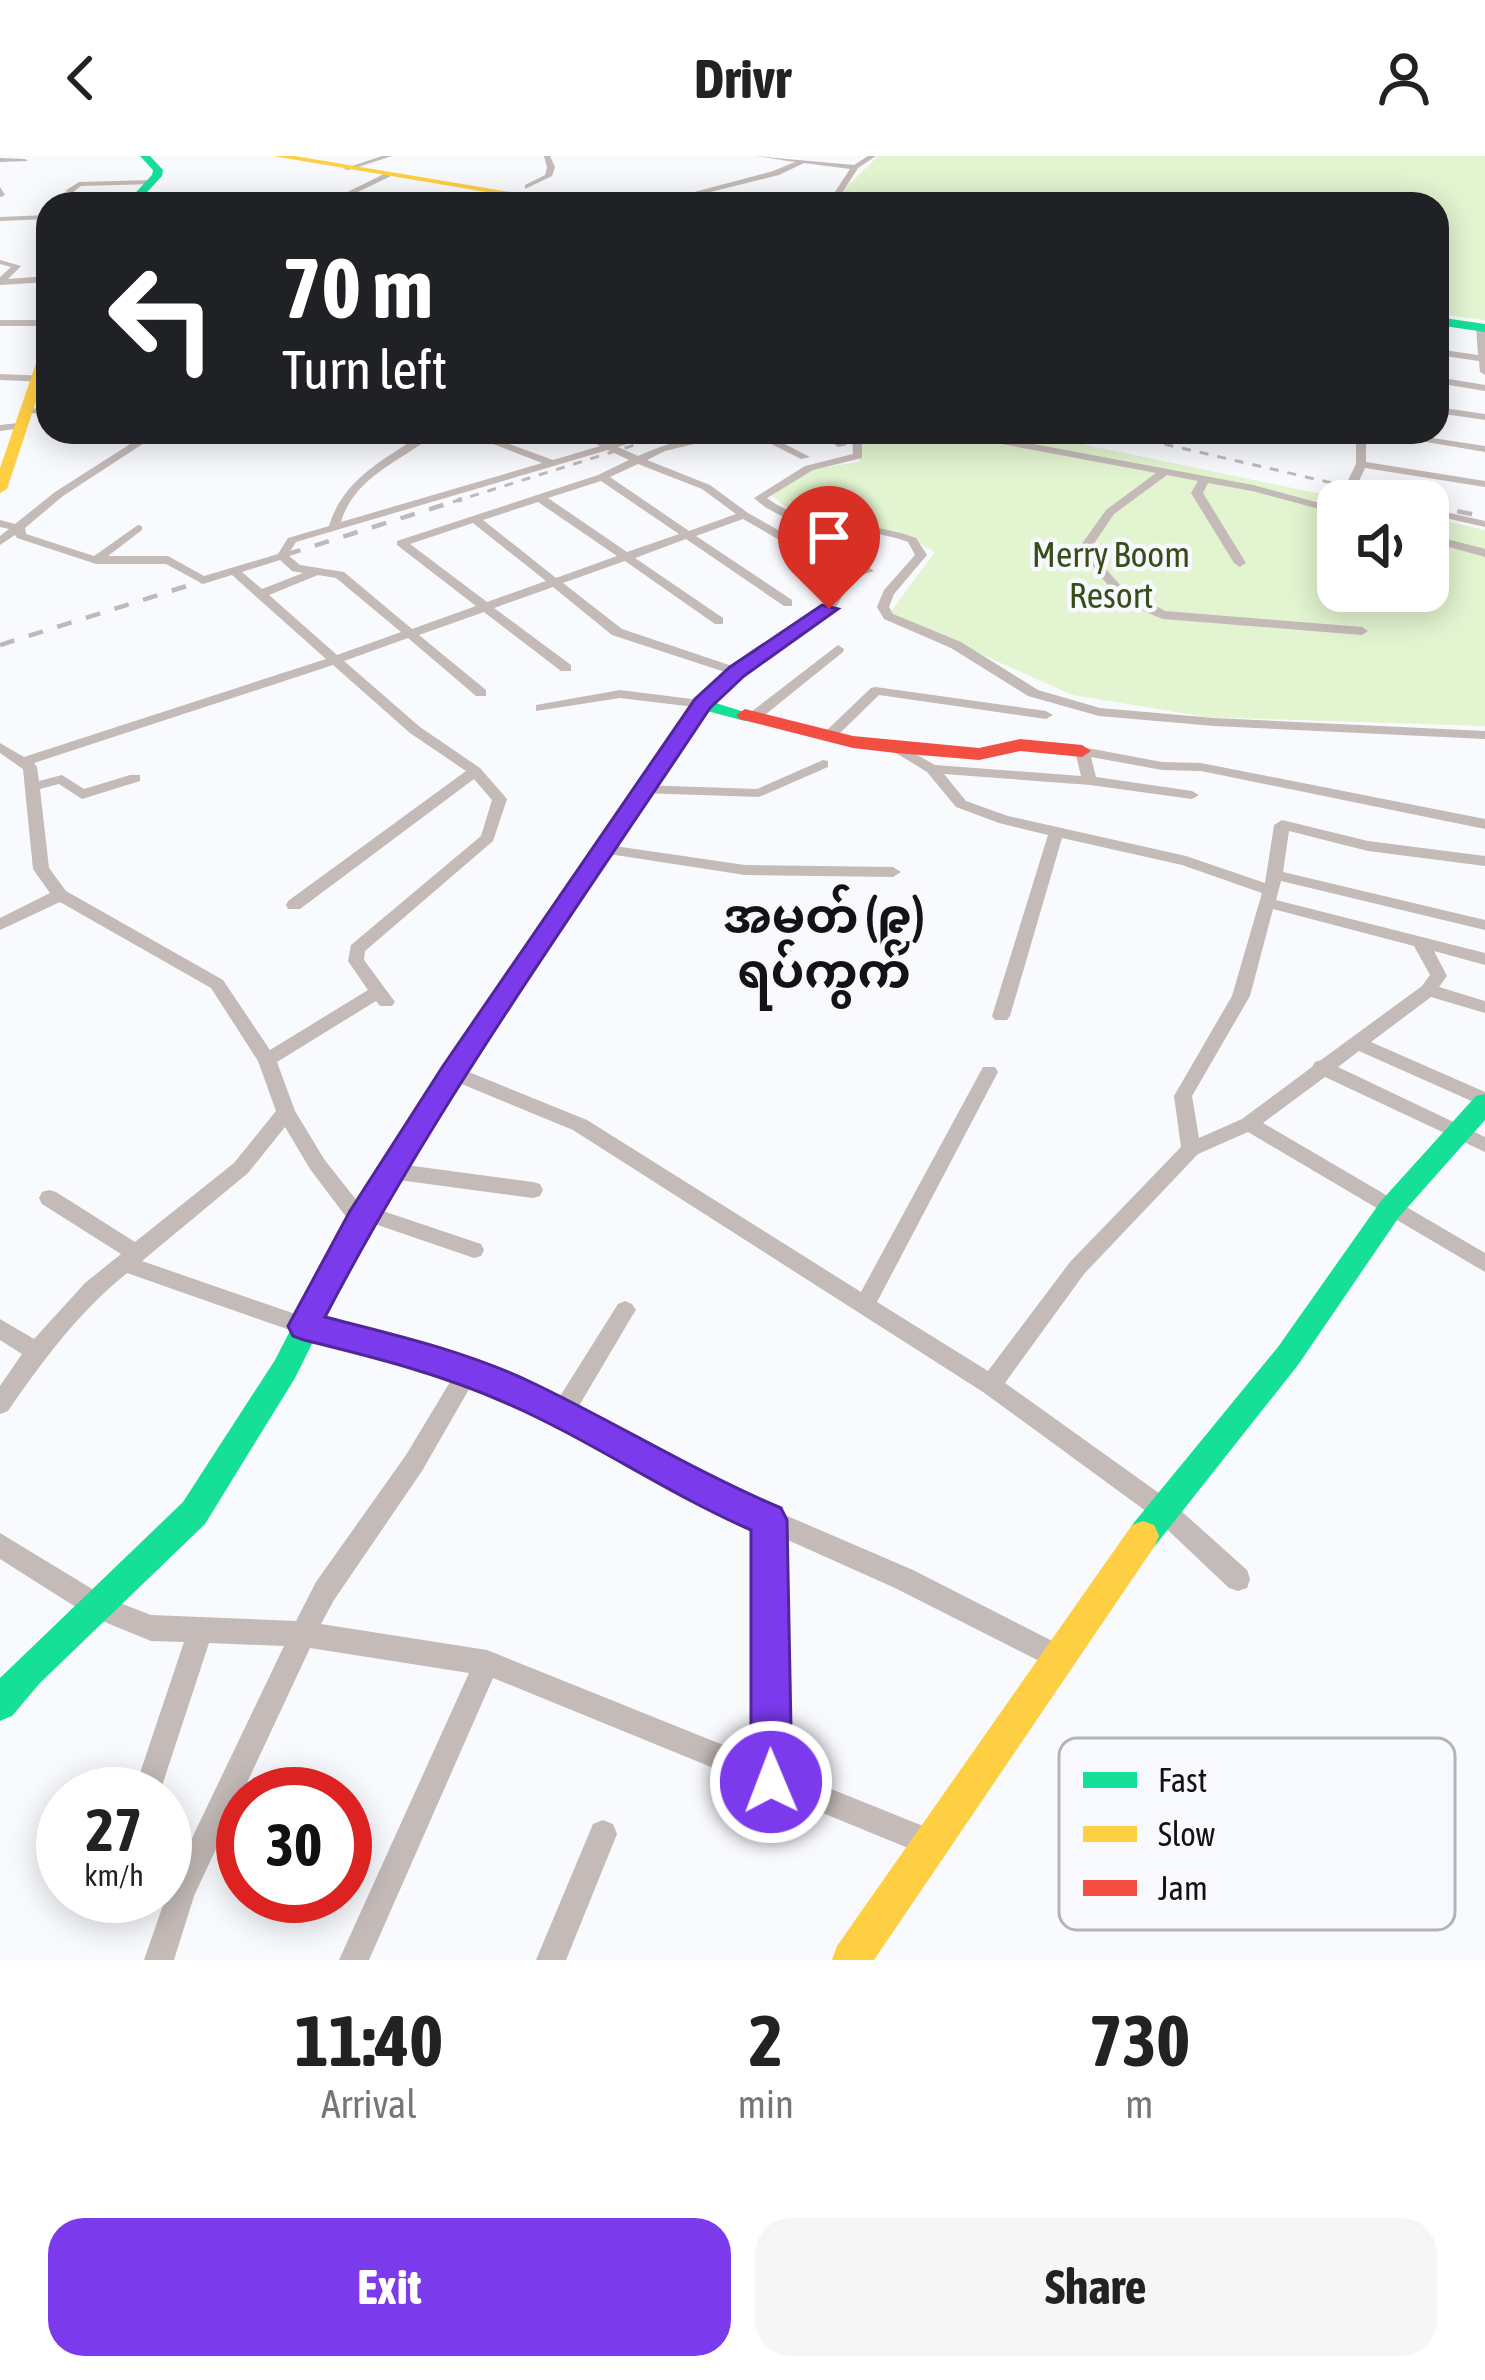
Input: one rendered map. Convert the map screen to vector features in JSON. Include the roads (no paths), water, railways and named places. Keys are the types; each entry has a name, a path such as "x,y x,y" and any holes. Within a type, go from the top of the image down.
{"street":[{"path":"142,192 158,170 145,156"},
{"path":"278,156 346,170 388,166 507,192"},
{"path":"525,192 548,176 547,156"},
{"path":"758,156 855,167"},
{"path":"839,192 855,167 872,156"},
{"path":"701,192 776,173 800,159"},
{"path":"0,160 26,161"},
{"path":"346,192 388,166"},
{"path":"69,191 79,184 152,182"},
{"path":"0,219 36,218"},
{"path":"0,262 17,266 0,281"},
{"path":"0,281 36,280"},
{"path":"0,323 36,323"},
{"path":"1449,324 1482,328 1485,372"},
{"path":"1449,354 1484,358"},
{"path":"0,377 36,379"},
{"path":"1449,382 1485,388"},
{"path":"1449,412 1485,417"},
{"path":"0,490 23,418"},
{"path":"0,542 59,494 137,444"},
{"path":"334,528 337,511 357,480 413,444"},
{"path":"500,444 552,463"},
{"path":"605,444 635,460 664,466 849,575 868,571"},
{"path":"20,529 21,536 96,560 168,560 203,580 281,556 292,540 615,444"},
{"path":"566,668 401,548 407,540 602,477 662,448 681,444"},
{"path":"778,444 805,457"},
{"path":"858,444 858,456 809,468 760,498 796,519 866,524 912,540 921,555 888,593 883,607 888,616 956,645 1033,693 1099,712 1485,735"},
{"path":"1017,444 1204,479 1317,507"},
{"path":"1354,480 1361,464 1361,444"},
{"path":"1449,444 1485,449"},
{"path":"1361,464 1485,484"},
{"path":"1165,472 1125,498 1093,532 1087,545 1102,578 1139,605 1163,615 1362,631"},
{"path":"602,477 788,603"},
{"path":"1204,479 1197,494 1203,509 1240,563"},
{"path":"539,497 621,558 719,621"},
{"path":"0,747 26,761 335,661 744,515"},
{"path":"1449,516 1485,524"},
{"path":"474,518 557,580 616,632 737,672"},
{"path":"0,523 20,529"},
{"path":"96,560 138,528"},
{"path":"1449,543 1485,553"},
{"path":"281,556 296,568 340,575 482,693"},
{"path":"260,594 322,569"},
{"path":"234,571 415,730 475,771 500,799 493,826 468,858 358,950 356,961 383,996 267,1060"},
{"path":"0,1704 28,1671 194,1514 285,1369 363,1216 641,789 704,702 737,672 829,609 849,575"},
{"path":"755,715 838,649"},
{"path":"830,735 876,691 1046,715"},
{"path":"541,708 620,694 704,702 896,748 979,754 1020,745 1162,766 1201,767 1485,824"},
{"path":"896,748 932,769 961,803 1056,834 1186,861 1420,942 1485,959"},
{"path":"1082,752 1090,781"},
{"path":"26,761 41,869 60,895 217,984 267,1060 286,1112 317,1164 363,1216 474,1250"},
{"path":"641,789 759,794 823,764"},
{"path":"932,769 1090,781 1192,795"},
{"path":"294,905 475,771"},
{"path":"32,787 62,779 82,795 135,778"},
{"path":"1191,1148 1183,1096 1241,996 1271,889 1282,825 1368,845 1485,861"},
{"path":"1001,1016 1056,834"},
{"path":"601,849 745,870 893,872"},
{"path":"1271,889 1485,925"},
{"path":"0,925 60,895"},
{"path":"991,1385 1077,1268 1191,1148 1249,1124 1428,990 1439,976 1420,942"},
{"path":"1428,990 1485,1007"},
{"path":"851,1960 1162,1509 1288,1356 1390,1209 1485,1102 1356,1042"},
{"path":"1321,1067 1485,1145"},
{"path":"866,1305 989,1072"},
{"path":"453,1073 580,1125 991,1385 1162,1509 1238,1580"},
{"path":"0,1404 36,1352 92,1288 241,1168 286,1112"},
{"path":"1249,1124 1485,1263"},
{"path":"391,1171 533,1190"},
{"path":"49,1198 130,1258 304,1326 418,1354 467,1373 561,1415 691,1486 904,1579 1059,1658"},
{"path":"561,1415 626,1310"},
{"path":"0,1328 36,1352"},
{"path":"159,1960 181,1892 303,1634 467,1373"},
{"path":"769,1520 771,1782"},
{"path":"0,1545 99,1606 151,1628 303,1634 487,1663 918,1838"},
{"path":"155,1767 202,1630"},
{"path":"355,1960 487,1663"},
{"path":"551,1960 603,1834"}],"railway":[{"path":"453,502 638,444"},
{"path":"1164,444 1319,480"},
{"path":"0,645 462,499"},
{"path":"1449,509 1485,517"}],"district":[{"name":"အမှတ် (၉) ရပ်ကွက်","path":"824,942"}],"park label":[{"name":"Merry Boom Resort","path":"1111,574"}]}
